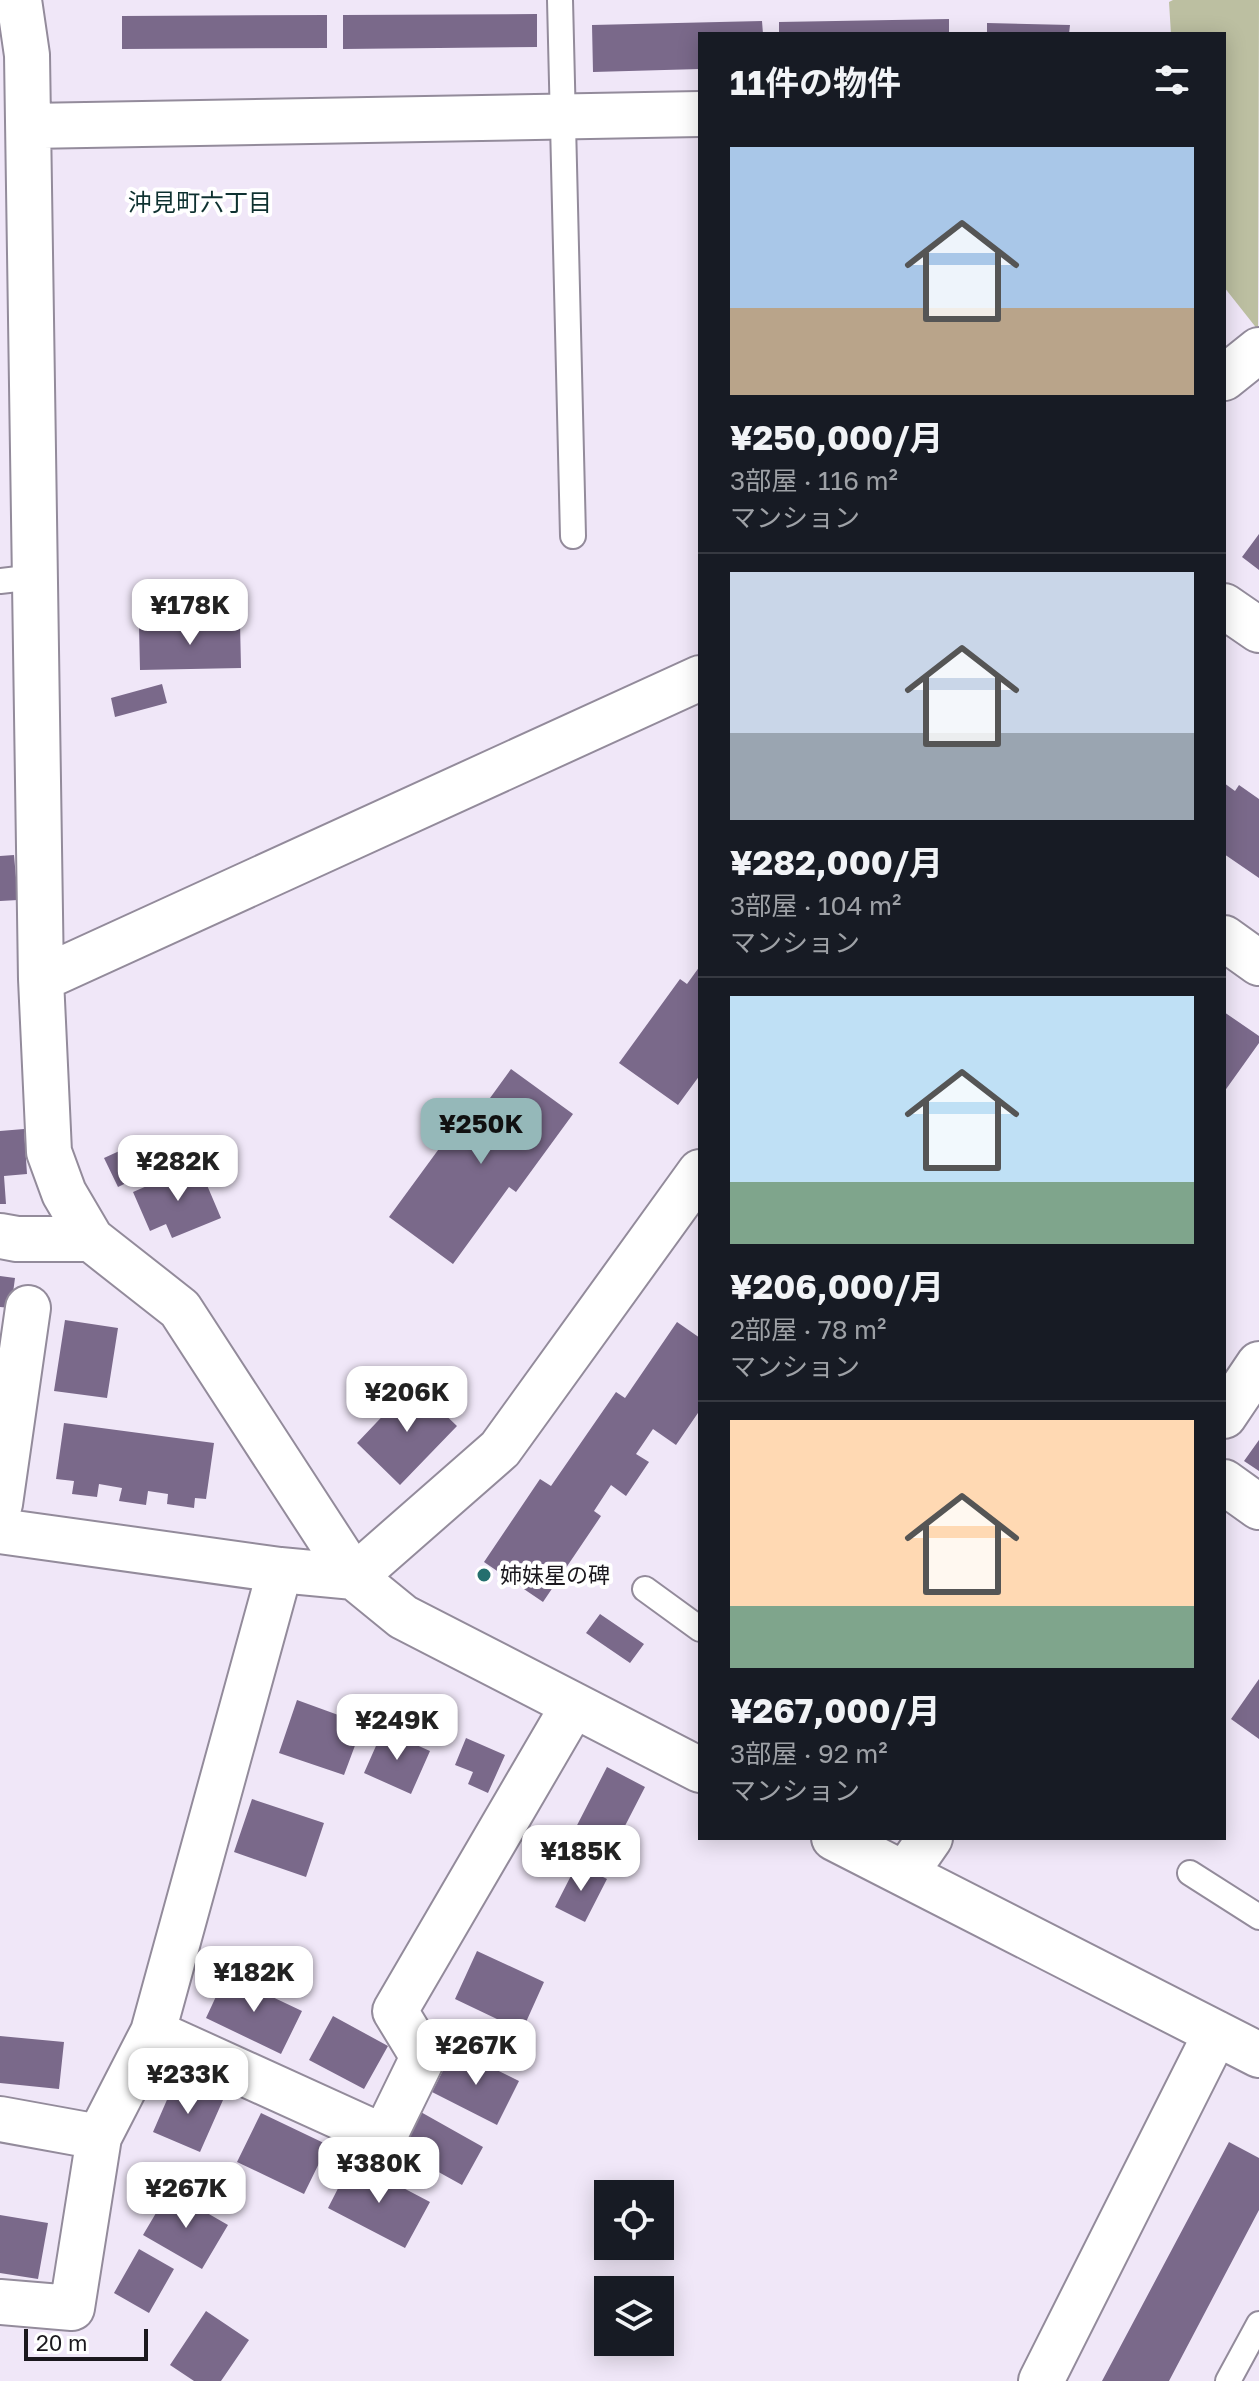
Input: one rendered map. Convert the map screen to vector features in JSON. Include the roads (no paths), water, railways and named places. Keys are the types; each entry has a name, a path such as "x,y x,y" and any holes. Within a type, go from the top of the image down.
{"street":[{"path":"19,0 27,55 29,126 18,579 49,1152 64,1193 91,1239 180,1309 354,1577 403,1617 573,1706 694,1757"},
{"path":"29,126 698,114"},
{"path":"1226,607 1259,630"},
{"path":"41,979 698,679"},
{"path":"1226,939 1259,963"},
{"path":"0,1531 280,1570 354,1577 500,1449 698,1175"},
{"path":"0,1236 17,1239 91,1239"},
{"path":"0,1504 28,1308"},
{"path":"1226,1413 1259,1364"},
{"path":"1226,1483 1259,1507"},
{"path":"0,2302 72,2308 99,2137 153,2032 280,1570"},
{"path":"153,2032 384,2137 423,2057 395,2011 573,1706"},
{"path":"838,1840 1259,2055"},
{"path":"905,1874 929,1840"},
{"path":"1041,2381 1216,2033"},
{"path":"0,2119 99,2137"}],"lane":[{"path":"560,0 573,536"},
{"path":"645,1589 698,1628"},
{"path":"1190,1873 1259,1917"},
{"path":"1228,2381 1259,2324"}],"place":[{"name":"姉妹星の碑","path":"484,1575"}],"district":[{"name":"沖見町六丁目","path":"200,203"}]}
